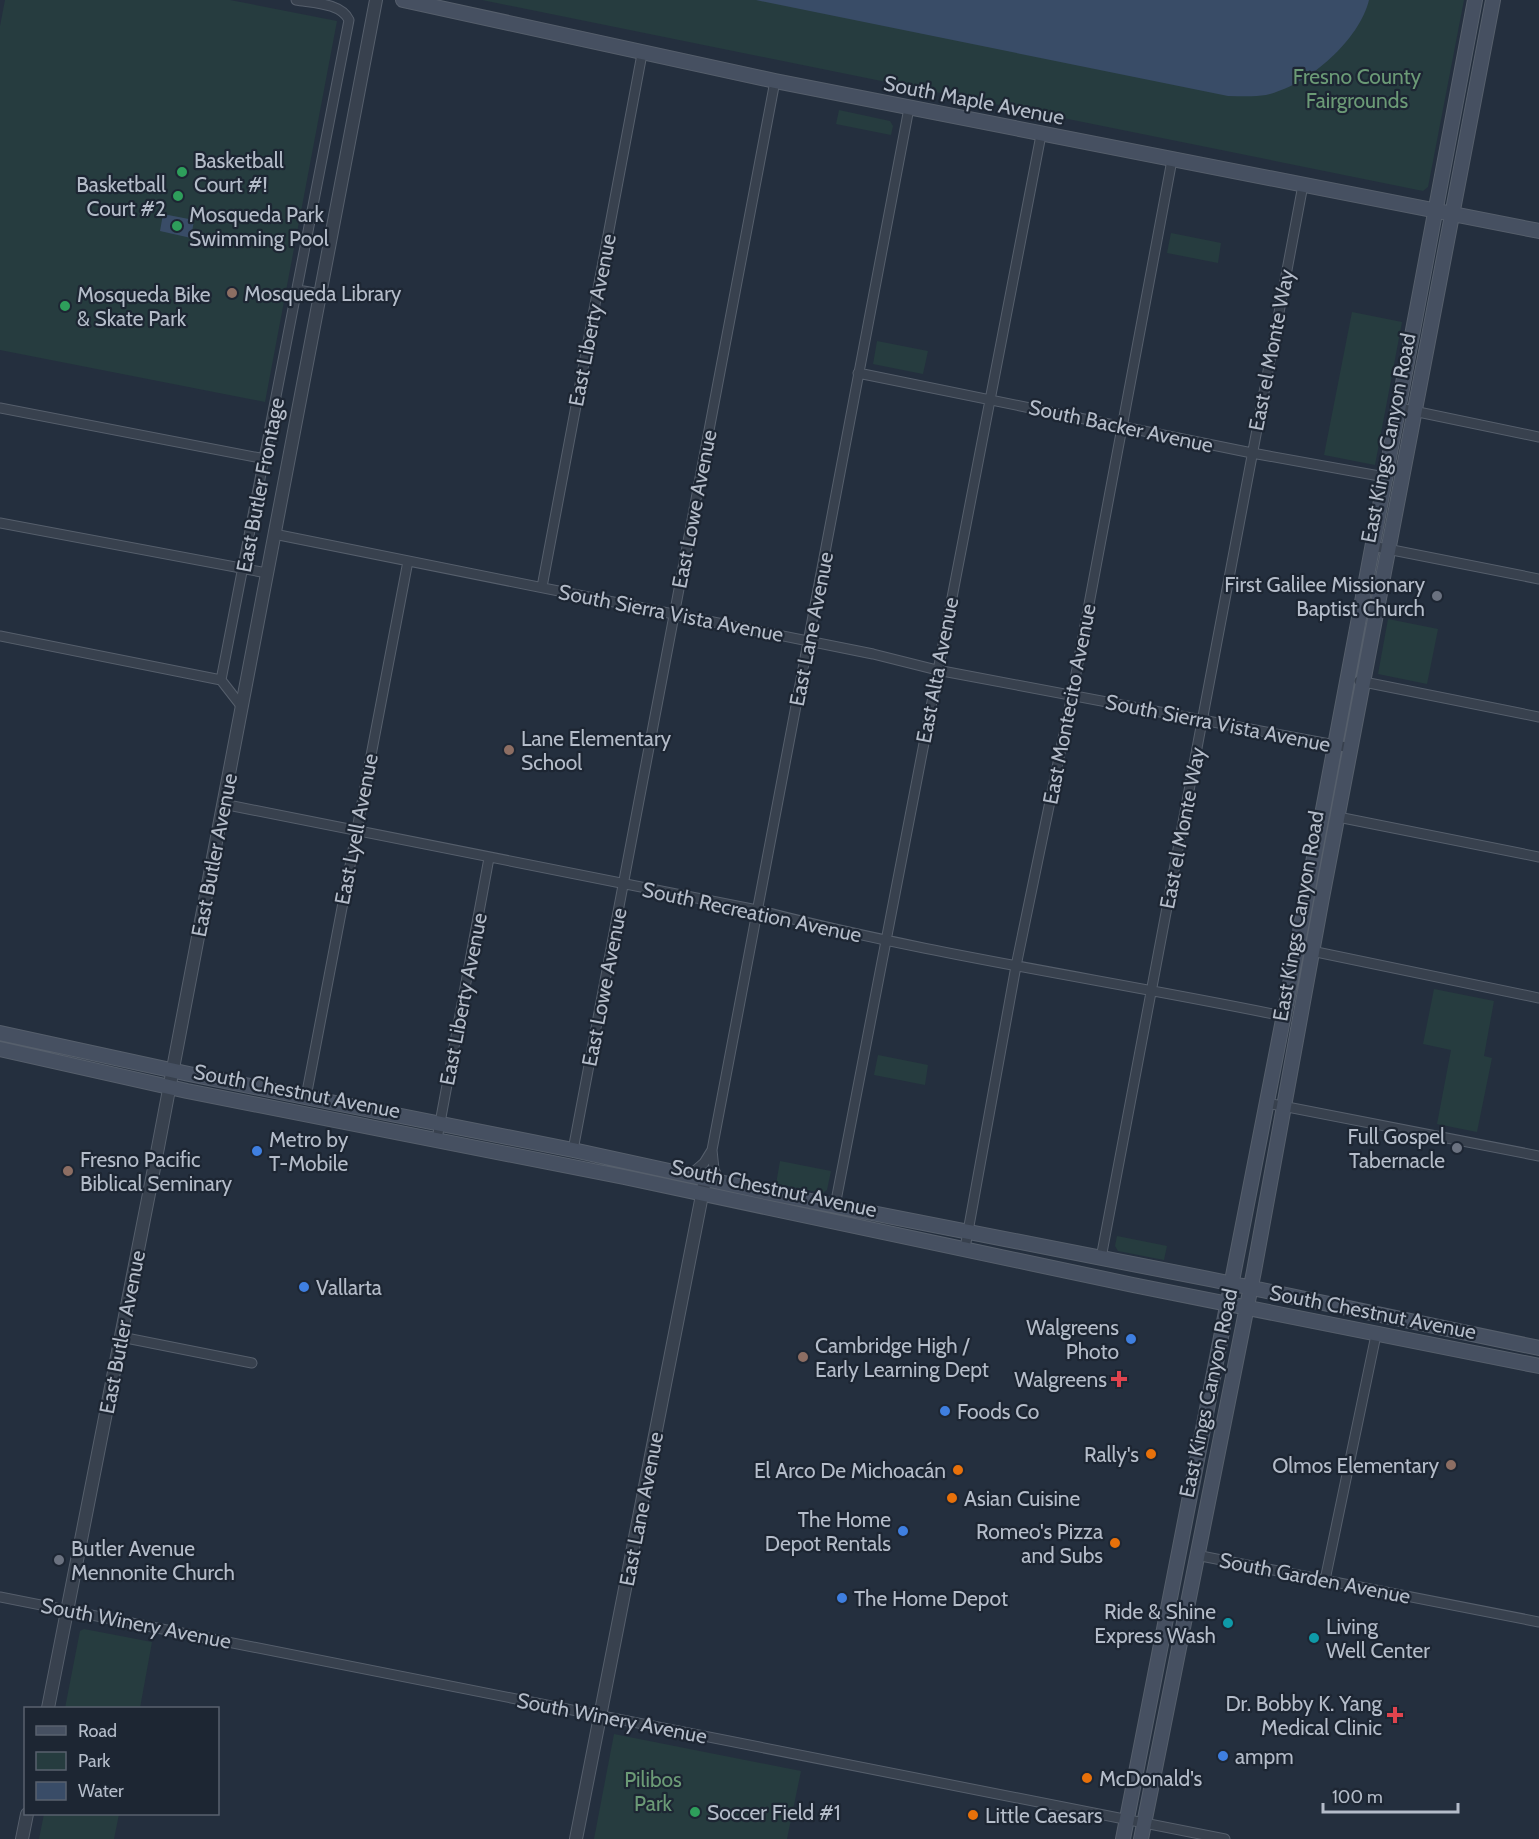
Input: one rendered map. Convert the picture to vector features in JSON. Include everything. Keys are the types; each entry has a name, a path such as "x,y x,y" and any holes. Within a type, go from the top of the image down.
{"main road":[{"name":"South Maple Avenue","path":"403,0 642,54 1041,135 1453,212 1539,231"},
{"name":"East Kings Canyon Road","path":"1123,1839 1297,948 1476,0"},
{"path":"1485,43 1483,16 1486,0"},
{"name":"East Kings Canyon Road","path":"1141,1839 1251,1288 1493,0"},
{"name":"South Chestnut Avenue","path":"0,1033 173,1071 573,1150 835,1206 1232,1284 1539,1348"},
{"name":"South Chestnut Avenue","path":"0,1049 170,1087 437,1139 1376,1335 1539,1366"},
{"path":"535,1159 545,1152 605,1164 611,1158"},
{"path":"1026,1262 1038,1255 1086,1263 1101,1258"},
{"path":"1508,1360 1512,1343"}],"street":[{"name":"East Butler Frontage","path":"221,680 349,20 346,13 339,8 296,0"},
{"name":"East Butler Avenue","path":"48,1707 170,1087 376,0"},
{"name":"East Liberty Avenue","path":"542,587 642,54"},
{"name":"East Lowe Avenue","path":"573,1150 775,81"},
{"name":"East Lane Avenue","path":"576,1839 702,1194 712,1180 714,1169 712,1150 909,108"},
{"name":"East Alta Avenue","path":"835,1206 937,670 992,400 1041,135"},
{"name":"East Montecito Avenue","path":"965,1248 1016,966 1072,695 1120,426 1172,160"},
{"name":"East el Monte Way","path":"1101,1258 1303,185"},
{"path":"298,290 320,294"},
{"name":"South Backer Avenue","path":"858,373 1252,453 1385,477"},
{"path":"0,408 265,459"},
{"path":"1399,408 1539,437"},
{"path":"0,523 267,573"},
{"name":"South Sierra Vista Avenue","path":"274,534 542,587 674,616 809,641 937,670 1351,748"},
{"path":"1372,546 1539,579"},
{"name":"East Lyell Avenue","path":"306,1097 408,561"},
{"path":"0,636 221,680 242,707"},
{"path":"1347,678 1539,717"},
{"name":"South Recreation Avenue","path":"223,804 757,910 886,940 1283,1016"},
{"path":"1338,817 1539,857"},
{"name":"East Liberty Avenue","path":"437,1139 489,858"},
{"path":"1297,948 1539,998"},
{"path":"1267,1103 1539,1156"},
{"path":"690,1175 704,1162 712,1150"},
{"path":"1325,1580 1376,1335"},
{"path":"121,1337 252,1363"},
{"name":"South Garden Avenue","path":"1196,1555 1539,1622"},
{"name":"South Winery Avenue","path":"0,1597 1224,1839"},
{"path":"22,1839 27,1815"}],"green space":[{"path":"5,0 230,0 337,21 265,402 0,350 0,26"},
{"name":"Fresno County Fairgrounds","path":"482,0 1464,0 1428,187 1423,191"},
{"path":"839,110 890,121 893,126 891,135 836,124"},
{"path":"1171,233 1221,243 1218,263 1167,253"},
{"path":"1352,312 1402,322 1375,465 1324,455"},
{"path":"877,341 928,351 923,374 873,364"},
{"path":"1388,619 1438,629 1427,684 1378,674"},
{"path":"1434,989 1494,1001 1484,1056 1492,1058 1477,1132 1437,1124 1451,1050 1423,1044"},
{"path":"878,1055 928,1065 925,1085 874,1075"},
{"path":"780,1161 831,1171 827,1190 823,1193 776,1184"},
{"path":"1117,1236 1167,1246 1164,1260 1118,1251 1115,1246"},
{"path":"84,1629 152,1642 140,1707 65,1707 80,1631"},
{"name":"Pilibos Park","path":"614,1734 801,1771 787,1839 594,1839"},
{"path":"44,1815 119,1815 114,1839 39,1839"}],"water":[{"path":"756,0 1369,0 1354,31 1343,46 1314,72 1282,90 1266,95 1228,96"},
{"name":"Mosqueda Park Swimming Pool","path":"163,214 194,220 191,238 160,231"}],"place":[{"name":"Basketball Court #!","path":"182,172"},
{"name":"Basketball Court #2","path":"178,196"},
{"name":"Mosqueda Park Swimming Pool","path":"177,226"},
{"name":"Mosqueda Library","path":"232,293"},
{"name":"Mosqueda Bike & Skate Park","path":"65,306"},
{"name":"First Galilee Missionary Baptist Church","path":"1437,596"},
{"name":"Lane Elementary School","path":"509,750"},
{"name":"Full Gospel Tabernacle","path":"1457,1148"},
{"name":"Metro by T-Mobile","path":"257,1151"},
{"name":"Fresno Pacific Biblical Seminary","path":"68,1171"},
{"name":"Vallarta","path":"304,1287"},
{"name":"Walgreens Photo","path":"1131,1339"},
{"name":"Cambridge High / Early Learning Dept","path":"803,1357"},
{"name":"Walgreens","path":"1119,1379"},
{"name":"Foods Co","path":"945,1411"},
{"name":"Rally's","path":"1151,1454"},
{"name":"Olmos Elementary","path":"1451,1465"},
{"name":"El Arco De Michoacán","path":"958,1470"},
{"name":"Asian Cuisine","path":"952,1498"},
{"name":"The Home Depot Rentals","path":"903,1531"},
{"name":"Romeo's Pizza and Subs","path":"1115,1543"},
{"name":"Butler Avenue Mennonite Church","path":"59,1560"},
{"name":"The Home Depot","path":"842,1598"},
{"name":"Ride & Shine Express Wash","path":"1228,1623"},
{"name":"Living Well Center","path":"1314,1638"},
{"name":"Dr. Bobby K. Yang Medical Clinic","path":"1395,1715"},
{"name":"ampm","path":"1223,1756"},
{"name":"McDonald's","path":"1087,1778"},
{"name":"Soccer Field #1","path":"695,1812"},
{"name":"Little Caesars","path":"973,1815"}]}
